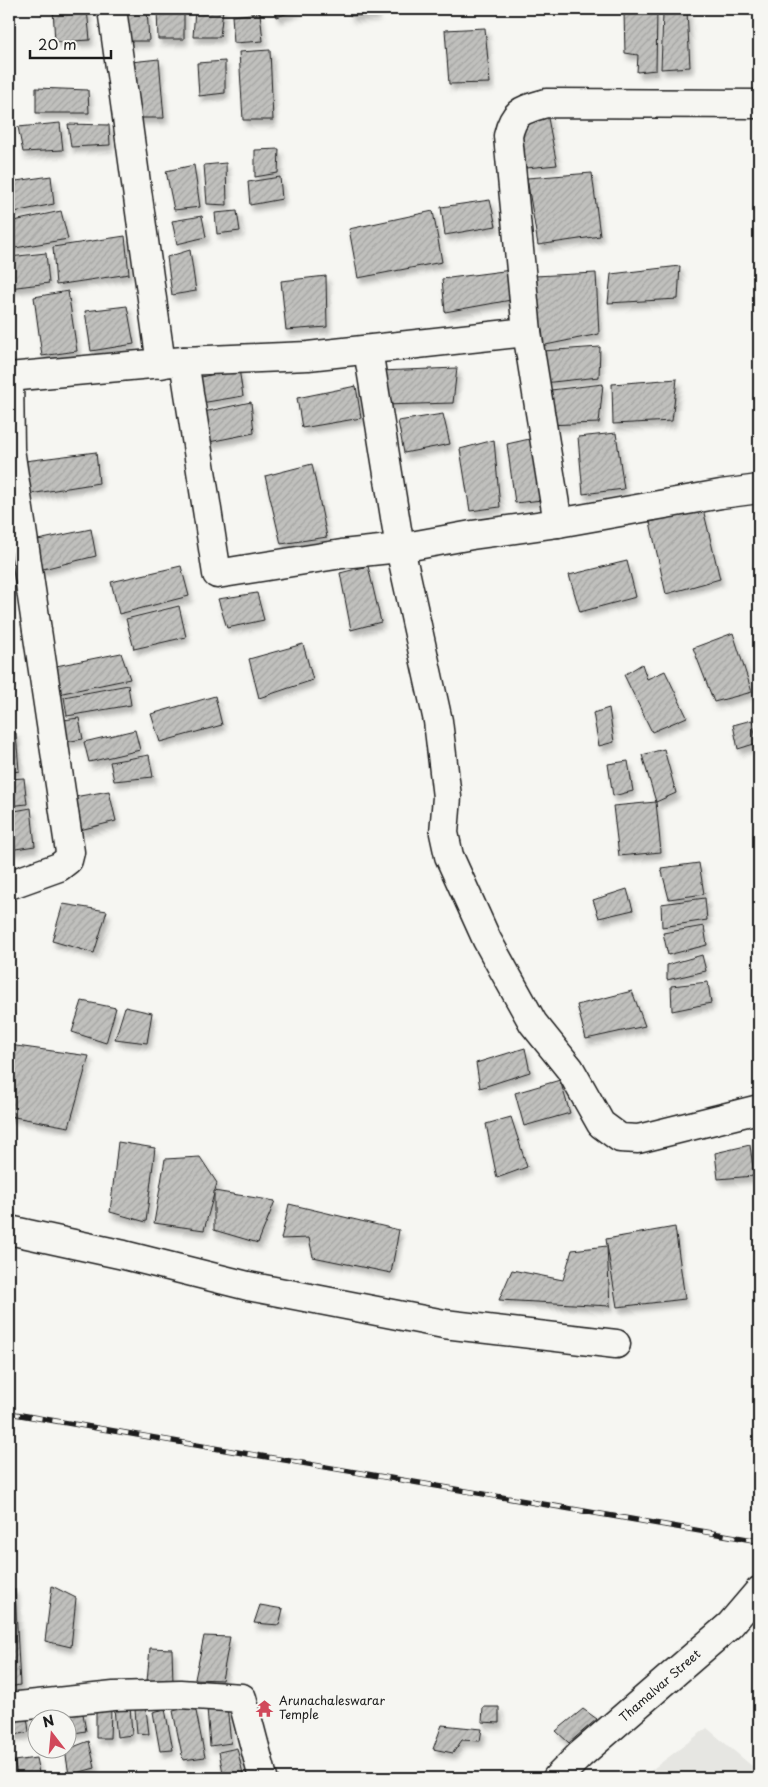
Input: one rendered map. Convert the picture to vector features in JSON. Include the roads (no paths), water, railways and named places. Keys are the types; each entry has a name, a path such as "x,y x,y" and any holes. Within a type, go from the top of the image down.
{"street":[{"path":"112,9 172,362 217,574 342,554 400,548 472,535 558,524 721,494 759,489"},
{"path":"558,524 527,332 508,136 511,120 525,110 546,104 759,104"},
{"path":"9,885 59,867 68,860 70,852 10,449 9,377 172,362 308,356 527,332"},
{"path":"368,350 400,548 438,721 447,797 444,833 449,856 487,940 533,1024 570,1069 601,1124 620,1138 638,1140 759,1109"},
{"path":"9,1230 124,1255 248,1286 444,1324 616,1344"},
{"name":"Thamalvar Street","path":"557,1778 580,1755 730,1625 759,1591"},
{"path":"9,1707 123,1696 180,1694 242,1698 263,1778"}],"railway":[{"path":"9,1413 759,1541"}],"place":[{"name":"Arunachaleswarar Temple","path":"265,1708"}]}
